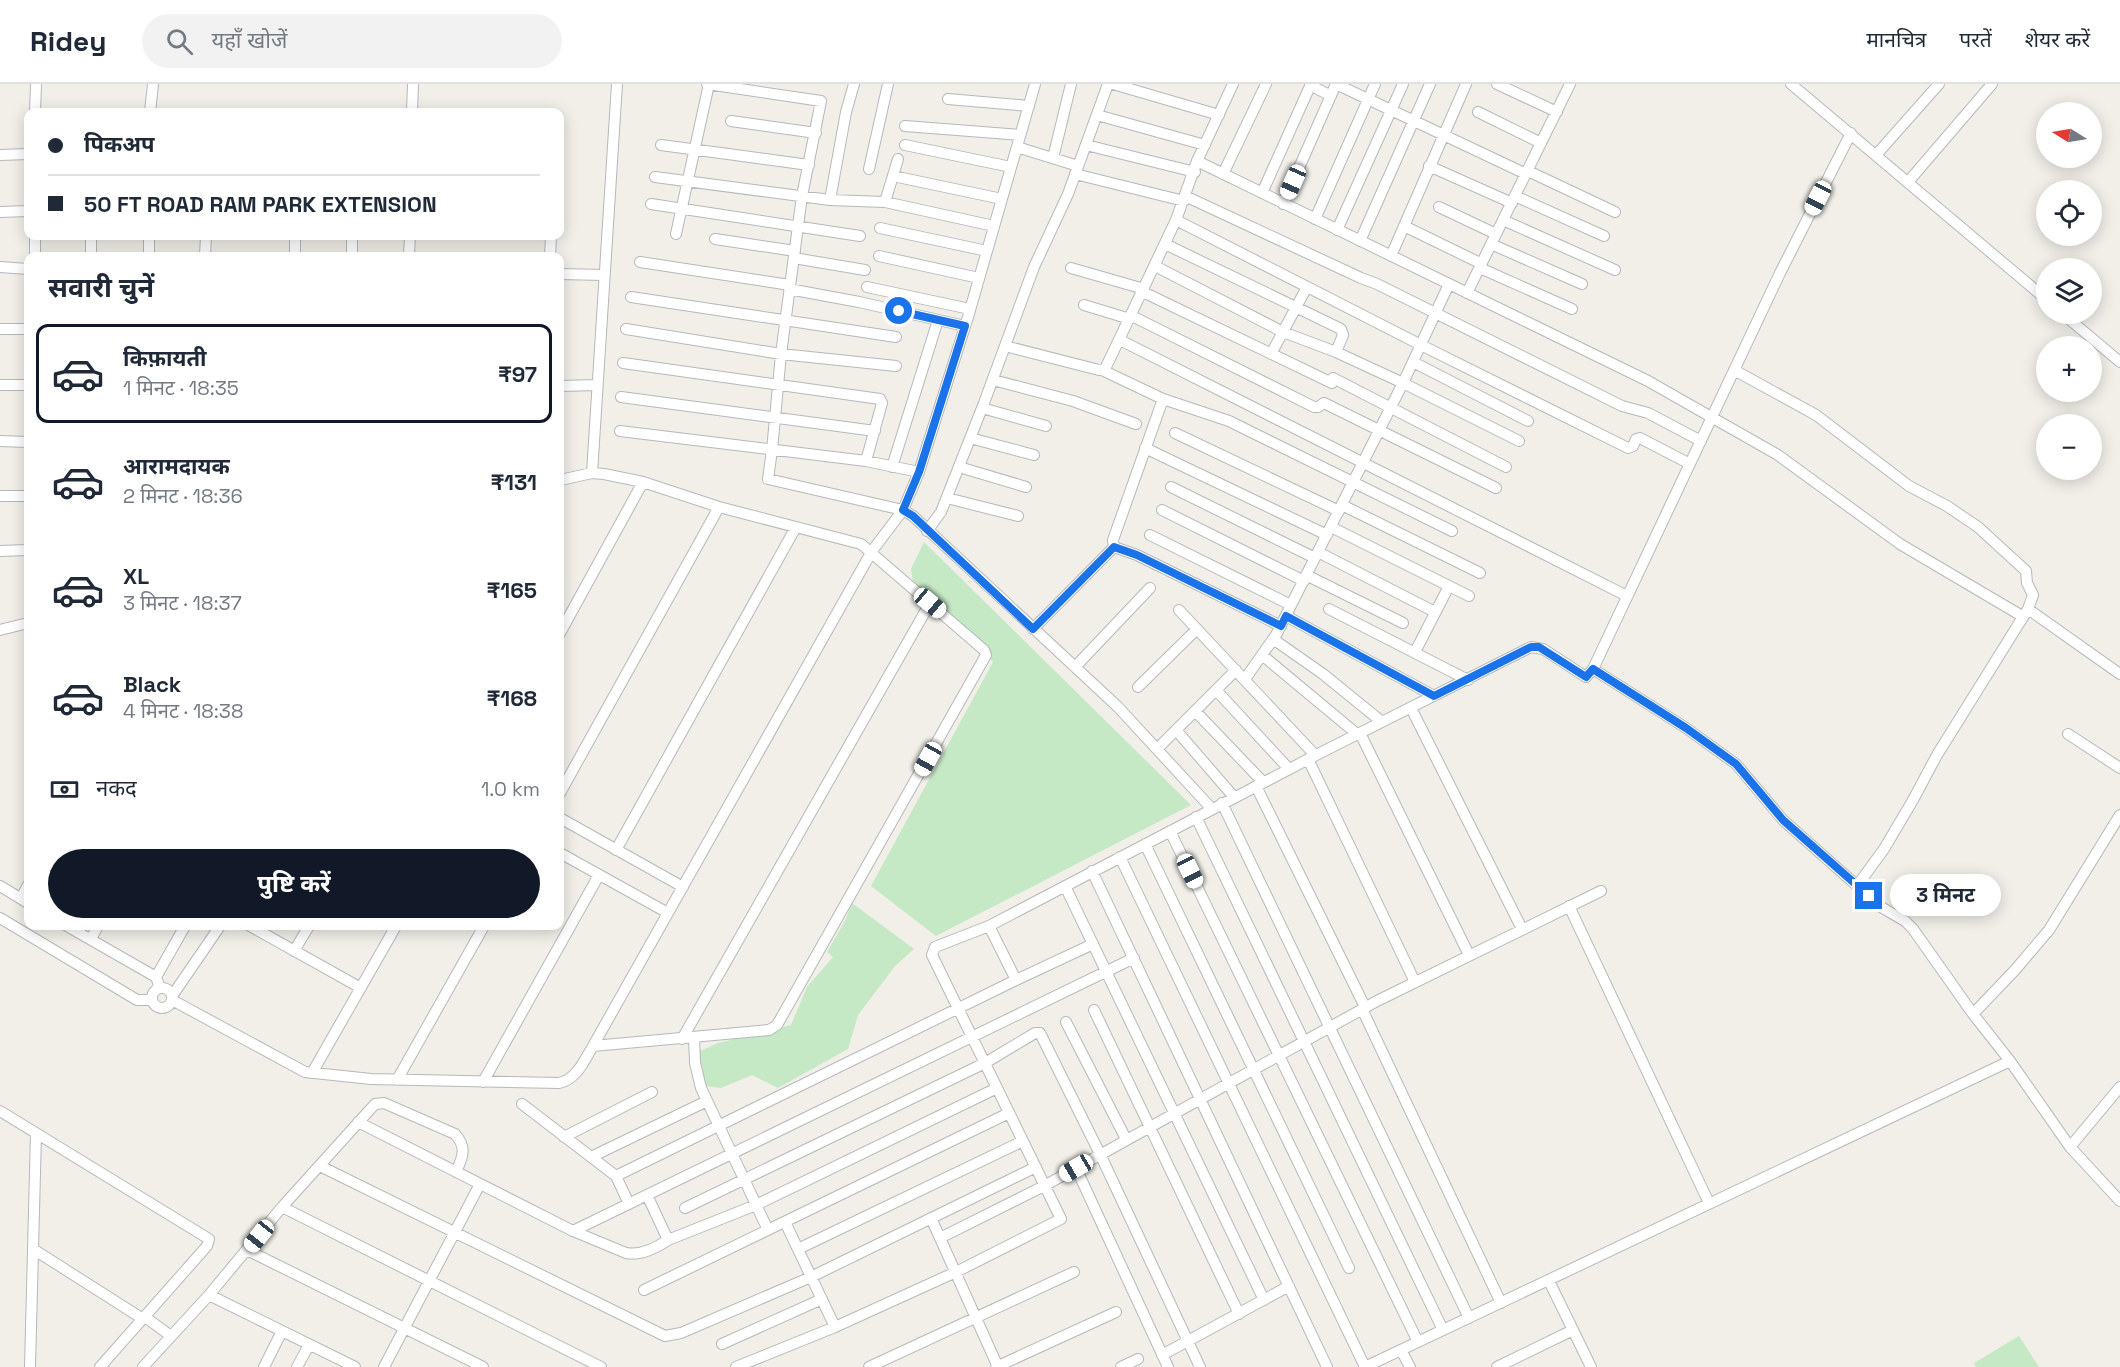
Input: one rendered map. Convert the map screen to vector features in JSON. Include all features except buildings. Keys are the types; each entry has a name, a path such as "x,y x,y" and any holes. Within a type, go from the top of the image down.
{"street":[{"path":"35,108 36,84"},
{"path":"150,108 153,84"},
{"path":"412,108 413,84"},
{"path":"592,473 617,84"},
{"path":"676,234 708,84 775,89 820,100 816,133 802,196 785,319 768,479 903,510 913,516 1118,707 1212,809"},
{"path":"830,200 846,112 854,84"},
{"path":"869,169 888,84"},
{"path":"217,930 172,998 168,1007 160,1008 153,1004 154,992 160,988 168,990 172,998 289,1064 312,1073 397,1080 559,1083 574,1076 872,551 903,510 919,472 965,326 1035,84"},
{"path":"1053,158 1071,84"},
{"path":"927,531 941,512 947,498 1034,267 1077,170 1108,84"},
{"path":"1113,84 1219,115"},
{"path":"1102,370 1107,367 1166,244 1230,84"},
{"path":"1223,174 1266,84"},
{"path":"1283,204 1336,84 1615,212"},
{"path":"1315,219 1375,84"},
{"path":"1337,230 1403,84"},
{"path":"1360,241 1430,84"},
{"path":"1391,256 1467,84"},
{"path":"1497,84 1557,112"},
{"path":"1467,293 1570,84"},
{"path":"1791,84 2036,291"},
{"path":"1876,155 1939,84"},
{"path":"1908,182 1992,84"},
{"path":"1262,193 1311,85 1331,96"},
{"path":"948,99 1029,106"},
{"path":"1478,112 1541,143"},
{"path":"1097,115 1205,145"},
{"path":"731,121 816,133"},
{"path":"905,126 1020,135"},
{"path":"736,1367 835,1327 956,1272 1061,1219 932,955 935,947 989,926 1259,784 1535,646 1586,677 1593,669 1782,269 1851,133"},
{"path":"661,145 809,165"},
{"path":"905,145 1011,167"},
{"path":"1086,145 1196,166 1223,174 1648,381 1778,455 1900,544 2025,613 2120,674"},
{"path":"1017,147 1053,158 1077,170 1185,199 1436,312 1622,406 1648,413 1701,441"},
{"path":"0,155 24,154"},
{"path":"885,202 898,159"},
{"path":"1430,166 1604,236"},
{"path":"893,176 1002,199"},
{"path":"655,177 830,200 885,202 994,226"},
{"path":"651,204 860,236"},
{"path":"1439,207 1582,285"},
{"path":"0,212 24,212"},
{"path":"1176,220 1628,448 1640,438 1690,464"},
{"path":"1503,220 1615,270"},
{"path":"1404,226 1572,309"},
{"path":"880,228 987,251"},
{"path":"715,239 865,270"},
{"path":"1166,244 1342,331 1336,352"},
{"path":"879,256 979,278"},
{"path":"640,262 790,287 965,326"},
{"path":"0,267 24,268"},
{"path":"1155,267 1283,332 1336,352 1519,441"},
{"path":"1071,268 1143,290 1332,383 1334,378 1506,467"},
{"path":"564,274 604,275"},
{"path":"1245,679 1273,639 1292,604 1380,430 1449,284"},
{"path":"1271,354 1306,286"},
{"path":"867,287 970,309"},
{"path":"631,297 896,337"},
{"path":"1084,305 1131,317 1314,407 1324,403 1496,488"},
{"path":"892,467 938,320"},
{"path":"2075,324 2120,362"},
{"path":"0,329 24,329"},
{"path":"626,329 781,354 897,366"},
{"path":"1120,340 1627,596"},
{"path":"1005,346 1102,370 1163,399 1230,421 1452,531"},
{"path":"1413,362 1528,421"},
{"path":"623,363 880,399 882,403 866,461"},
{"path":"1734,370 1815,415 1909,486 1947,506 1978,527 2026,571 2027,583 2032,595 2025,613 1937,754 1884,849 1857,886"},
{"path":"993,380 1073,401 1136,424"},
{"path":"0,386 24,385"},
{"path":"564,386 597,385"},
{"path":"621,397 875,431"},
{"path":"1114,547 1113,540 1163,399"},
{"path":"982,408 1046,426"},
{"path":"620,431 866,461 919,472"},
{"path":"1174,433 1480,573"},
{"path":"970,438 1034,455"},
{"path":"0,441 24,442"},
{"path":"1146,448 1469,596"},
{"path":"959,467 1026,487"},
{"path":"564,479 592,473 643,482 719,507 861,543 984,650 985,658 779,1022 769,1030 593,1046"},
{"path":"564,626 643,482"},
{"path":"1171,487 1436,612"},
{"path":"0,496 24,496"},
{"path":"947,498 1018,516"},
{"path":"564,786 719,507"},
{"path":"1162,510 1403,623"},
{"path":"616,850 796,527"},
{"path":"1150,535 1292,604"},
{"path":"1114,547 1137,555 1283,621 1434,696"},
{"path":"1033,629 1114,547"},
{"path":"0,551 24,550"},
{"path":"1415,652 1449,585"},
{"path":"1075,667 1150,588"},
{"path":"682,1039 930,603"},
{"path":"1329,609 1468,680"},
{"path":"1179,610 1245,679 1312,757 1415,982"},
{"path":"0,630 24,624"},
{"path":"1138,687 1197,629"},
{"path":"1273,639 1323,674 1382,722"},
{"path":"1262,655 1358,734 1469,955"},
{"path":"1593,669 1686,728 1736,764 1783,820 1881,907 1913,929 2070,1147 2120,1201"},
{"path":"1156,749 1236,670"},
{"path":"1216,690 1289,769"},
{"path":"1411,708 1522,929"},
{"path":"1195,711 1259,784 1501,1303"},
{"path":"1176,730 1234,797"},
{"path":"2068,734 2120,768"},
{"path":"1222,804 1469,1318"},
{"path":"1973,1014 2054,924 2120,815"},
{"path":"1196,817 1443,1330"},
{"path":"564,820 683,887"},
{"path":"1170,831 1418,1342"},
{"path":"1145,844 1349,1268"},
{"path":"564,855 668,913"},
{"path":"1120,857 1365,1367 2010,1061"},
{"path":"1092,871 1327,1367"},
{"path":"483,1082 599,875"},
{"path":"0,886 24,900"},
{"path":"1065,886 1264,1300"},
{"path":"940,1238 1044,1186 1363,1008 1600,891"},
{"path":"1569,906 1709,1203"},
{"path":"0,918 136,1000 152,1000"},
{"path":"989,926 1016,980"},
{"path":"74,930 156,977 160,988"},
{"path":"91,939 96,930"},
{"path":"156,977 183,930"},
{"path":"257,930 361,988"},
{"path":"294,951 307,930"},
{"path":"312,1073 394,930"},
{"path":"397,1080 482,930"},
{"path":"616,1176 958,1008 1094,945"},
{"path":"573,1231 971,1035 1134,958"},
{"path":"1094,1010 1239,1314"},
{"path":"1066,1022 1126,1140"},
{"path":"685,1208 985,1063 1035,1033 1040,1033 1100,1154 1200,1367"},
{"path":"694,1038 695,1063 700,1088 768,1230"},
{"path":"358,1122 573,1231 626,1253 634,1254 657,1247 668,1240 756,1205 997,1088"},
{"path":"2070,1147 2120,1088"},
{"path":"564,1137 652,1092"},
{"path":"591,1157 707,1101"},
{"path":"143,1367 167,1333 209,1295 282,1207 375,1104 384,1103 455,1134 464,1150 464,1156 456,1172"},
{"path":"522,1104 616,1176 629,1204"},
{"path":"0,1111 208,1237 210,1242 147,1319 100,1367"},
{"path":"644,1290 1009,1113"},
{"path":"30,1367 36,1133"},
{"path":"798,1249 1023,1141"},
{"path":"320,1166 665,1336 681,1333 811,1276 1035,1167"},
{"path":"1076,1168 1168,1367"},
{"path":"384,1367 480,1184"},
{"path":"647,1195 668,1240"},
{"path":"282,1207 601,1367"},
{"path":"930,1218 997,1367 1116,1312"},
{"path":"785,1222 835,1327"},
{"path":"33,1249 167,1333"},
{"path":"247,1250 483,1367"},
{"path":"869,1367 1074,1272"},
{"path":"1549,1281 1592,1367"},
{"path":"1162,1355 1289,1286"},
{"path":"209,1295 309,1345 332,1362 355,1367"},
{"path":"722,1344 822,1299"},
{"path":"1497,1367 1573,1330"},
{"path":"264,1367 282,1331"},
{"path":"297,1367 309,1345"},
{"path":"1401,1350 1410,1367"},
{"path":"1121,1367 1138,1359"}],"green space":[{"path":"924,542 1191,805 936,936 871,886 993,662 913,581 911,569"},
{"path":"852,903 914,949 895,966 858,1015 848,1049 778,1088 752,1075 721,1088 706,1086 698,1052 718,1043 791,1025 807,987 833,957 827,952 845,921"},
{"path":"2019,1336 2039,1367 1976,1367 1974,1363"}],"route":[{"path":"899,311 965,326 919,472 903,510 913,516 1033,629 1114,547 1137,555 1281,626 1286,616 1434,696 1531,647 1539,647 1586,677 1593,669 1686,728 1736,764 1783,820 1869,896"}]}
